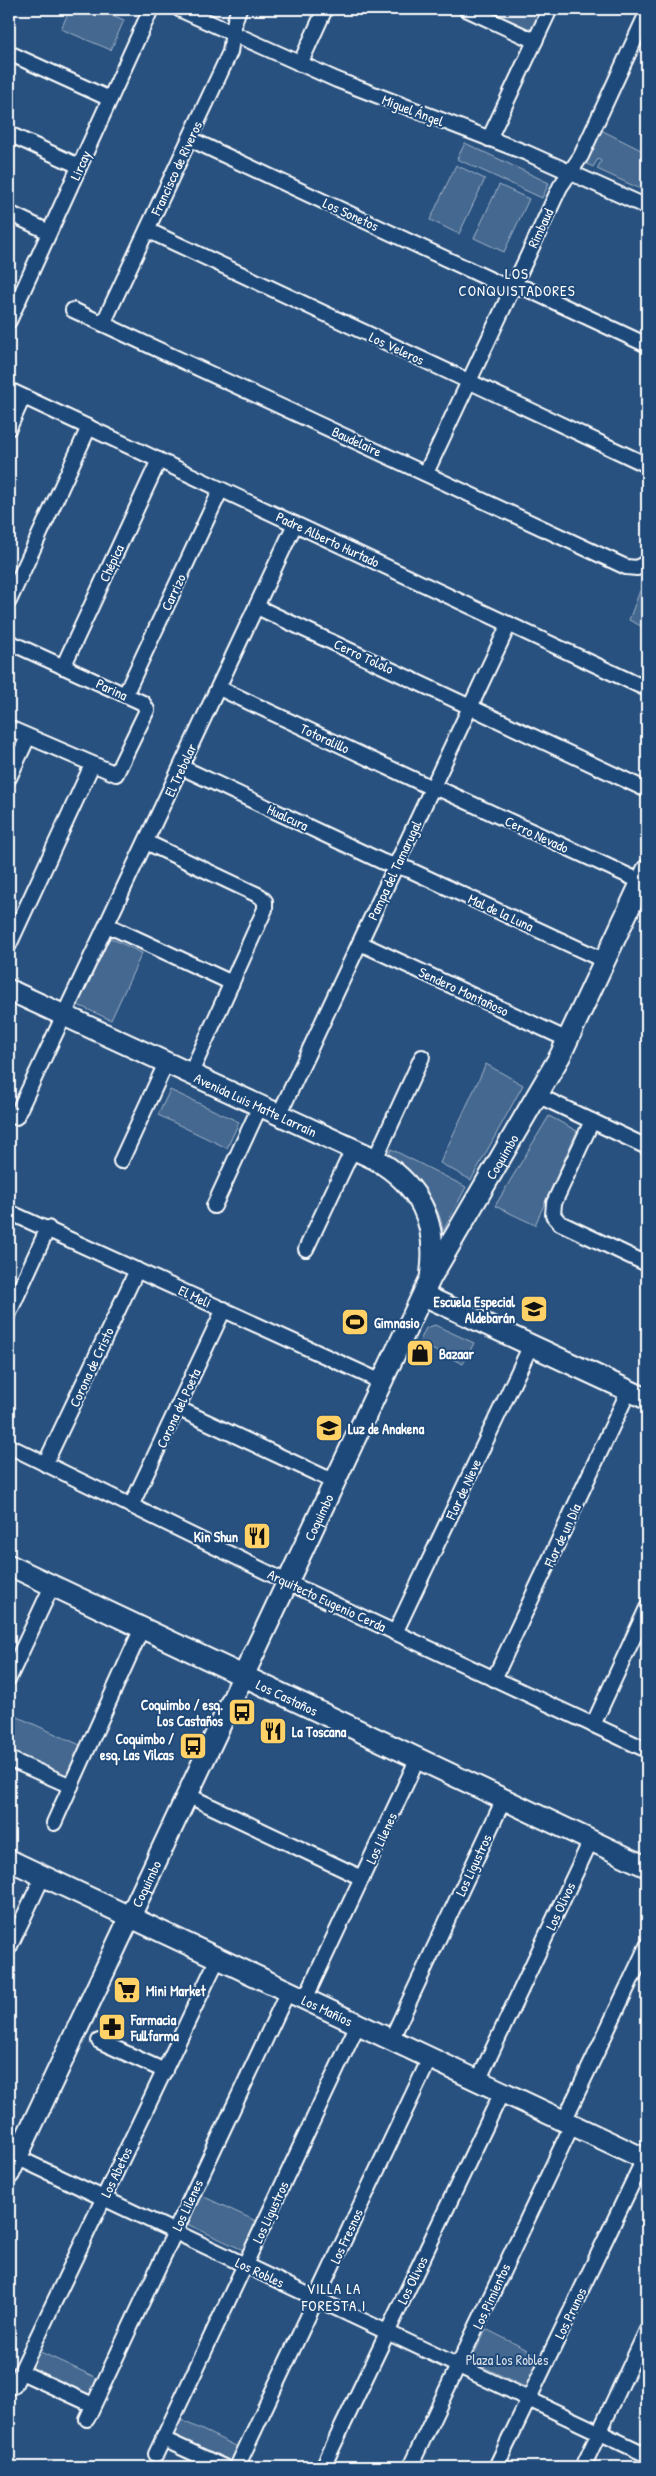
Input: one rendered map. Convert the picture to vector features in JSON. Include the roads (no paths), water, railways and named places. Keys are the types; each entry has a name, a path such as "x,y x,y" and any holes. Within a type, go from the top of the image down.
{"street":[{"name":"Lircay","path":"9,321 13,299 49,232 151,9"},
{"name":"Miguel Ángel","path":"179,9 300,64 570,172 647,208"},
{"name":"Francisco de Riveros","path":"103,324 230,52 239,9"},
{"path":"300,64 325,9"},
{"path":"466,9 535,40"},
{"path":"489,139 550,9"},
{"name":"Rimbaud","path":"426,473 560,187 582,156 647,13"},
{"path":"9,54 110,99"},
{"path":"9,134 80,166"},
{"name":"Los Sonetos","path":"190,139 502,284 527,289 647,345"},
{"path":"9,213 49,232"},
{"name":"Los Veleros","path":"147,230 647,465"},
{"name":"Baudelaire","path":"73,310 626,567 633,568 644,564"},
{"name":"Padre Alberto Hurtado","path":"9,390 647,688"},
{"path":"9,428 23,397"},
{"path":"9,601 89,427"},
{"name":"Chépica","path":"63,666 159,460"},
{"name":"Carrizo","path":"125,695 221,489"},
{"name":"El Trebolar","path":"16,1118 296,524"},
{"name":"Cerro Tololo","path":"257,607 647,790"},
{"name":"Pampa del Tamarugal","path":"279,1115 509,624"},
{"name":"Parina","path":"9,642 145,705 147,710 116,774 92,765"},
{"name":"Totoralillo","path":"219,688 432,788"},
{"path":"9,728 92,765 9,946"},
{"path":"9,778 28,736"},
{"name":"Hualcura","path":"182,767 383,862 396,866"},
{"name":"Cerro Nevado","path":"432,788 444,791 644,876"},
{"path":"146,842 260,896 265,901 265,910 190,1074"},
{"name":"Mal de la Luna","path":"396,866 410,870 605,961"},
{"name":"Coquimbo","path":"11,2162 130,1917 426,1286 568,1040 644,876"},
{"path":"107,925 232,983"},
{"name":"Sendero Montañoso","path":"360,943 568,1040"},
{"name":"Avenida Luis Matte Larraín","path":"9,990 375,1160 407,1183 424,1208 432,1238 426,1286"},
{"path":"375,1160 422,1057"},
{"path":"120,1161 166,1063"},
{"path":"537,1095 647,1147"},
{"path":"214,1206 260,1106"},
{"path":"592,1121 554,1203 553,1215 560,1223 647,1264"},
{"path":"306,1249 353,1149"},
{"name":"El Meli","path":"9,1212 48,1228 382,1382"},
{"path":"9,1312 48,1228"},
{"name":"Corona de Cristo","path":"45,1464 137,1270"},
{"path":"426,1286 531,1345 647,1399"},
{"name":"Corona del Poeta","path":"132,1506 224,1309"},
{"name":"Flor de Nieve","path":"395,1632 531,1345"},
{"name":"Flor de un Día","path":"494,1679 629,1390"},
{"path":"177,1408 335,1482"},
{"name":"Arquitecto Eugenio Cerda","path":"9,1446 288,1582 647,1750"},
{"name":"Los Castaños","path":"9,1565 647,1867"},
{"path":"9,1678 52,1586"},
{"path":"593,1725 647,1608"},
{"path":"54,1823 142,1628"},
{"name":"Los Lilenes","path":"87,2419 174,2232 297,1995 362,1878 418,1758"},
{"path":"9,1759 71,1786"},
{"path":"187,1795 362,1878"},
{"name":"Los Ligustros","path":"391,2040 504,1799"},
{"name":"Los Olivos","path":"478,2081 591,1840"},
{"name":"Los Mañíos","path":"9,1860 645,2160"},
{"path":"9,1948 43,1876"},
{"name":"Los Pimientos","path":"410,2467 458,2366 647,1946"},
{"name":"Los Abetos","path":"14,2386 218,1958"},
{"name":"Los Ligustros","path":"156,2454 358,2024"},
{"path":"98,2041 164,2071"},
{"name":"Los Fresnos","path":"237,2467 430,2058"},
{"name":"Los Olivos","path":"323,2467 502,2092"},
{"name":"Los Prunos","path":"496,2467 645,2160"},
{"name":"Los Robles","path":"11,2162 104,2199 647,2455"},
{"path":"583,2467 647,2330"},
{"path":"21,2372 93,2405"},
{"path":"163,2439 224,2467"}],"place":[{"name":"Escuela Especial Aldebarán","path":"534,1309"},
{"name":"Gimnasio","path":"355,1322"},
{"name":"Bazaar","path":"420,1353"},
{"name":"Luz de Anakena","path":"329,1428"},
{"name":"Kin Shun","path":"257,1536"},
{"name":"Coquimbo / esq. Los Castaños","path":"242,1712"},
{"name":"La Toscana","path":"273,1731"},
{"name":"Coquimbo / esq. Las Vilcas","path":"193,1746"},
{"name":"Mini Market","path":"127,1990"},
{"name":"Farmacia Fullfarma","path":"112,2027"}],"district":[{"name":"LOS CONQUISTADORES","path":"517,282"},
{"name":"VILLA LA FORESTA I","path":"334,2296"}],"park label":[{"name":"Plaza Los Robles","path":"507,2359"}]}
